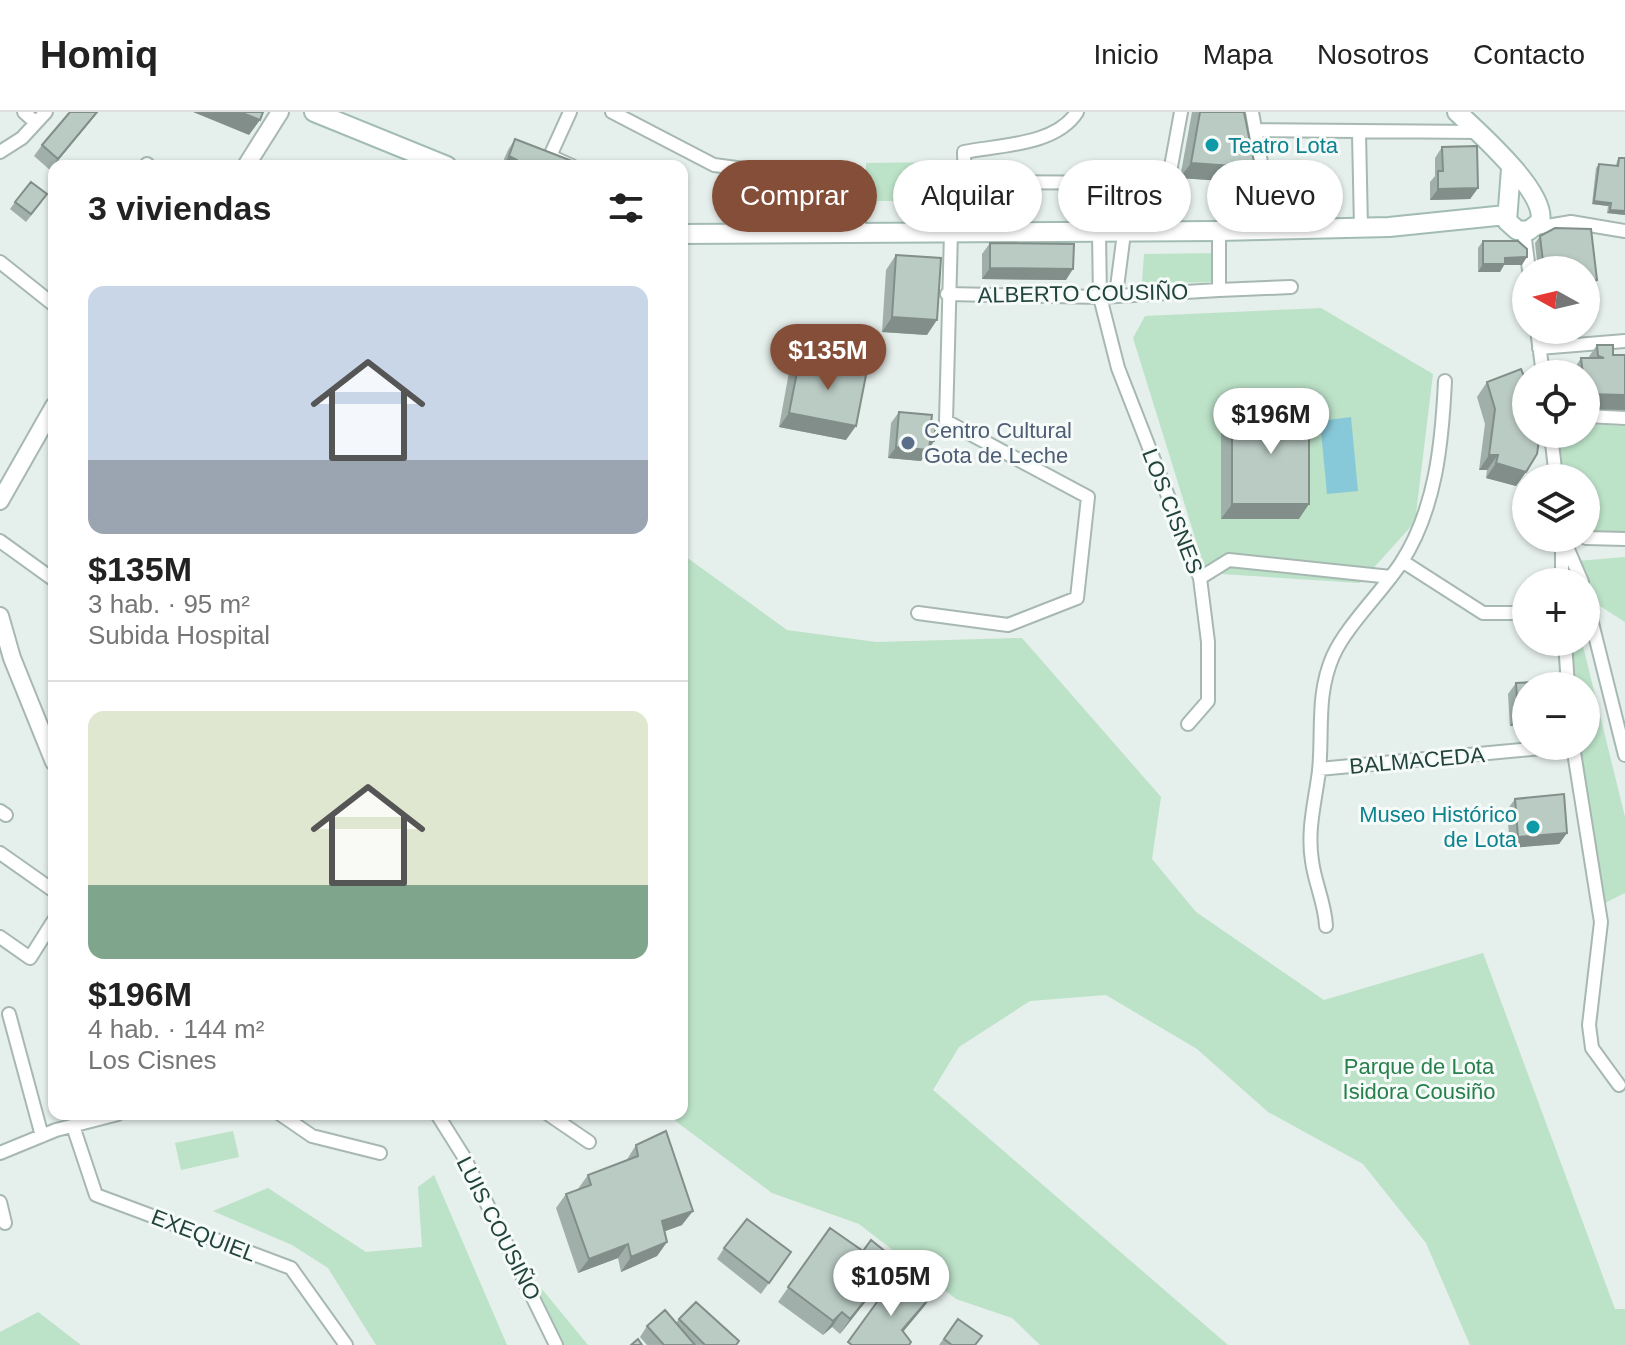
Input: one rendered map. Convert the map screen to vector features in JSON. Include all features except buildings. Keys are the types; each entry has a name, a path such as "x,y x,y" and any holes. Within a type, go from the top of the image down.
{"main road":[{"path":"314,112 432,160"},
{"path":"1457,112 1501,153 1536,201 1542,218 1530,230 1511,227 1508,208 1511,169"},
{"path":"1343,228 1508,208 1523,195 1536,201"},
{"path":"958,232 1207,231"},
{"path":"688,234 801,232"}],"street":[{"path":"24,112 36,123"},
{"path":"0,152 46,112"},
{"path":"250,160 280,112"},
{"path":"559,160 550,156 570,112"},
{"path":"612,112 712,164"},
{"path":"964,160 964,152 1046,136 1069,124 1077,112"},
{"path":"1172,160 1181,112"},
{"path":"1252,112 1260,160"},
{"path":"1255,130 1479,132"},
{"path":"1359,133 1361,228"},
{"path":"1536,201 1571,222"},
{"path":"1529,256 1530,230 1571,222 1625,231"},
{"path":"918,613 1008,625 1077,598 1088,497 946,421 947,294 958,232"},
{"name":"ALBERTO COUSIÑO","path":"1219,232 1219,290"},
{"name":"LOS CISNES","path":"1099,233 1100,297 1118,368 1200,578 1208,642 1208,701 1188,724"},
{"path":"1116,295 1124,233"},
{"path":"0,262 48,300"},
{"name":"ALBERTO COUSIÑO","path":"947,294 1100,297 1291,287"},
{"path":"1539,348 1625,341"},
{"path":"1539,344 1541,360"},
{"path":"1326,926 1325,903 1312,864 1310,826 1319,769 1318,716 1333,656 1402,561 1420,525 1442,448 1445,381"},
{"path":"0,501 48,417"},
{"path":"1600,417 1625,418"},
{"path":"1600,538 1625,539"},
{"path":"0,541 48,576"},
{"path":"1200,578 1229,560 1391,577"},
{"path":"1402,561 1483,613 1512,613"},
{"path":"0,616 12,658 48,747"},
{"path":"1600,655 1625,755"},
{"name":"BALMACEDA","path":"1319,769 1512,751"},
{"path":"1575,760 1601,922 1589,1025 1592,1048 1619,1085"},
{"path":"0,853 48,887"},
{"path":"0,937 30,958 48,930"},
{"path":"9,1014 42,1136"},
{"path":"0,1153 89,1120"},
{"path":"289,1120 312,1136 380,1153"},
{"name":"LUIS COUSIÑO","path":"441,1120 464,1157 556,1345"},
{"path":"557,1120 589,1142"},
{"name":"EXEQUIEL","path":"73,1126 96,1195 291,1268 346,1345"},
{"path":"0,1202 5,1223"}],"green space":[{"path":"877,163 893,163 893,201 877,201"},
{"path":"1223,253 1221,282 1142,283 1144,254"},
{"path":"1321,308 1433,374 1415,522 1360,583 1206,573 1133,338 1145,316"},
{"path":"1600,425 1625,426 1625,532 1600,533 1600,464 1558,464 1556,448 1600,448"},
{"path":"1625,557 1625,622 1600,606 1600,568 1580,568 1578,561"},
{"name":"Parque de Lota Isidora Cousiño","path":"688,558 787,630 876,642 1022,638 1161,797 1152,859 1196,912 1324,1000 1483,953 1615,1309 1625,1309 1625,1345 1470,1345 1426,1243 1363,1164 1268,1112 1197,1049 1106,995 1030,1001 959,1047 933,1090 1228,1345 1040,1345 1012,1318 956,1299 859,1224 772,1193 674,1120 688,1120"},
{"path":"1573,656 1585,656 1589,672 1574,672"},
{"path":"1600,715 1625,817 1625,893 1603,904 1585,798 1582,760 1600,760"},
{"path":"233,1131 239,1157 181,1170 175,1143"},
{"path":"434,1175 507,1345 376,1345 328,1268 292,1245 213,1211 268,1188 366,1252 422,1247 418,1187"},
{"path":"513,1254 588,1345 556,1345"},
{"path":"38,1312 81,1345 0,1345 0,1332"}],"water":[{"path":"1351,417 1358,491 1327,494 1320,421"}],"place":[{"name":"Teatro Lota","path":"1212,145"},
{"name":"Centro Cultural Gota de Leche","path":"908,443"},
{"name":"Museo Histórico de Lota","path":"1533,827"}]}
